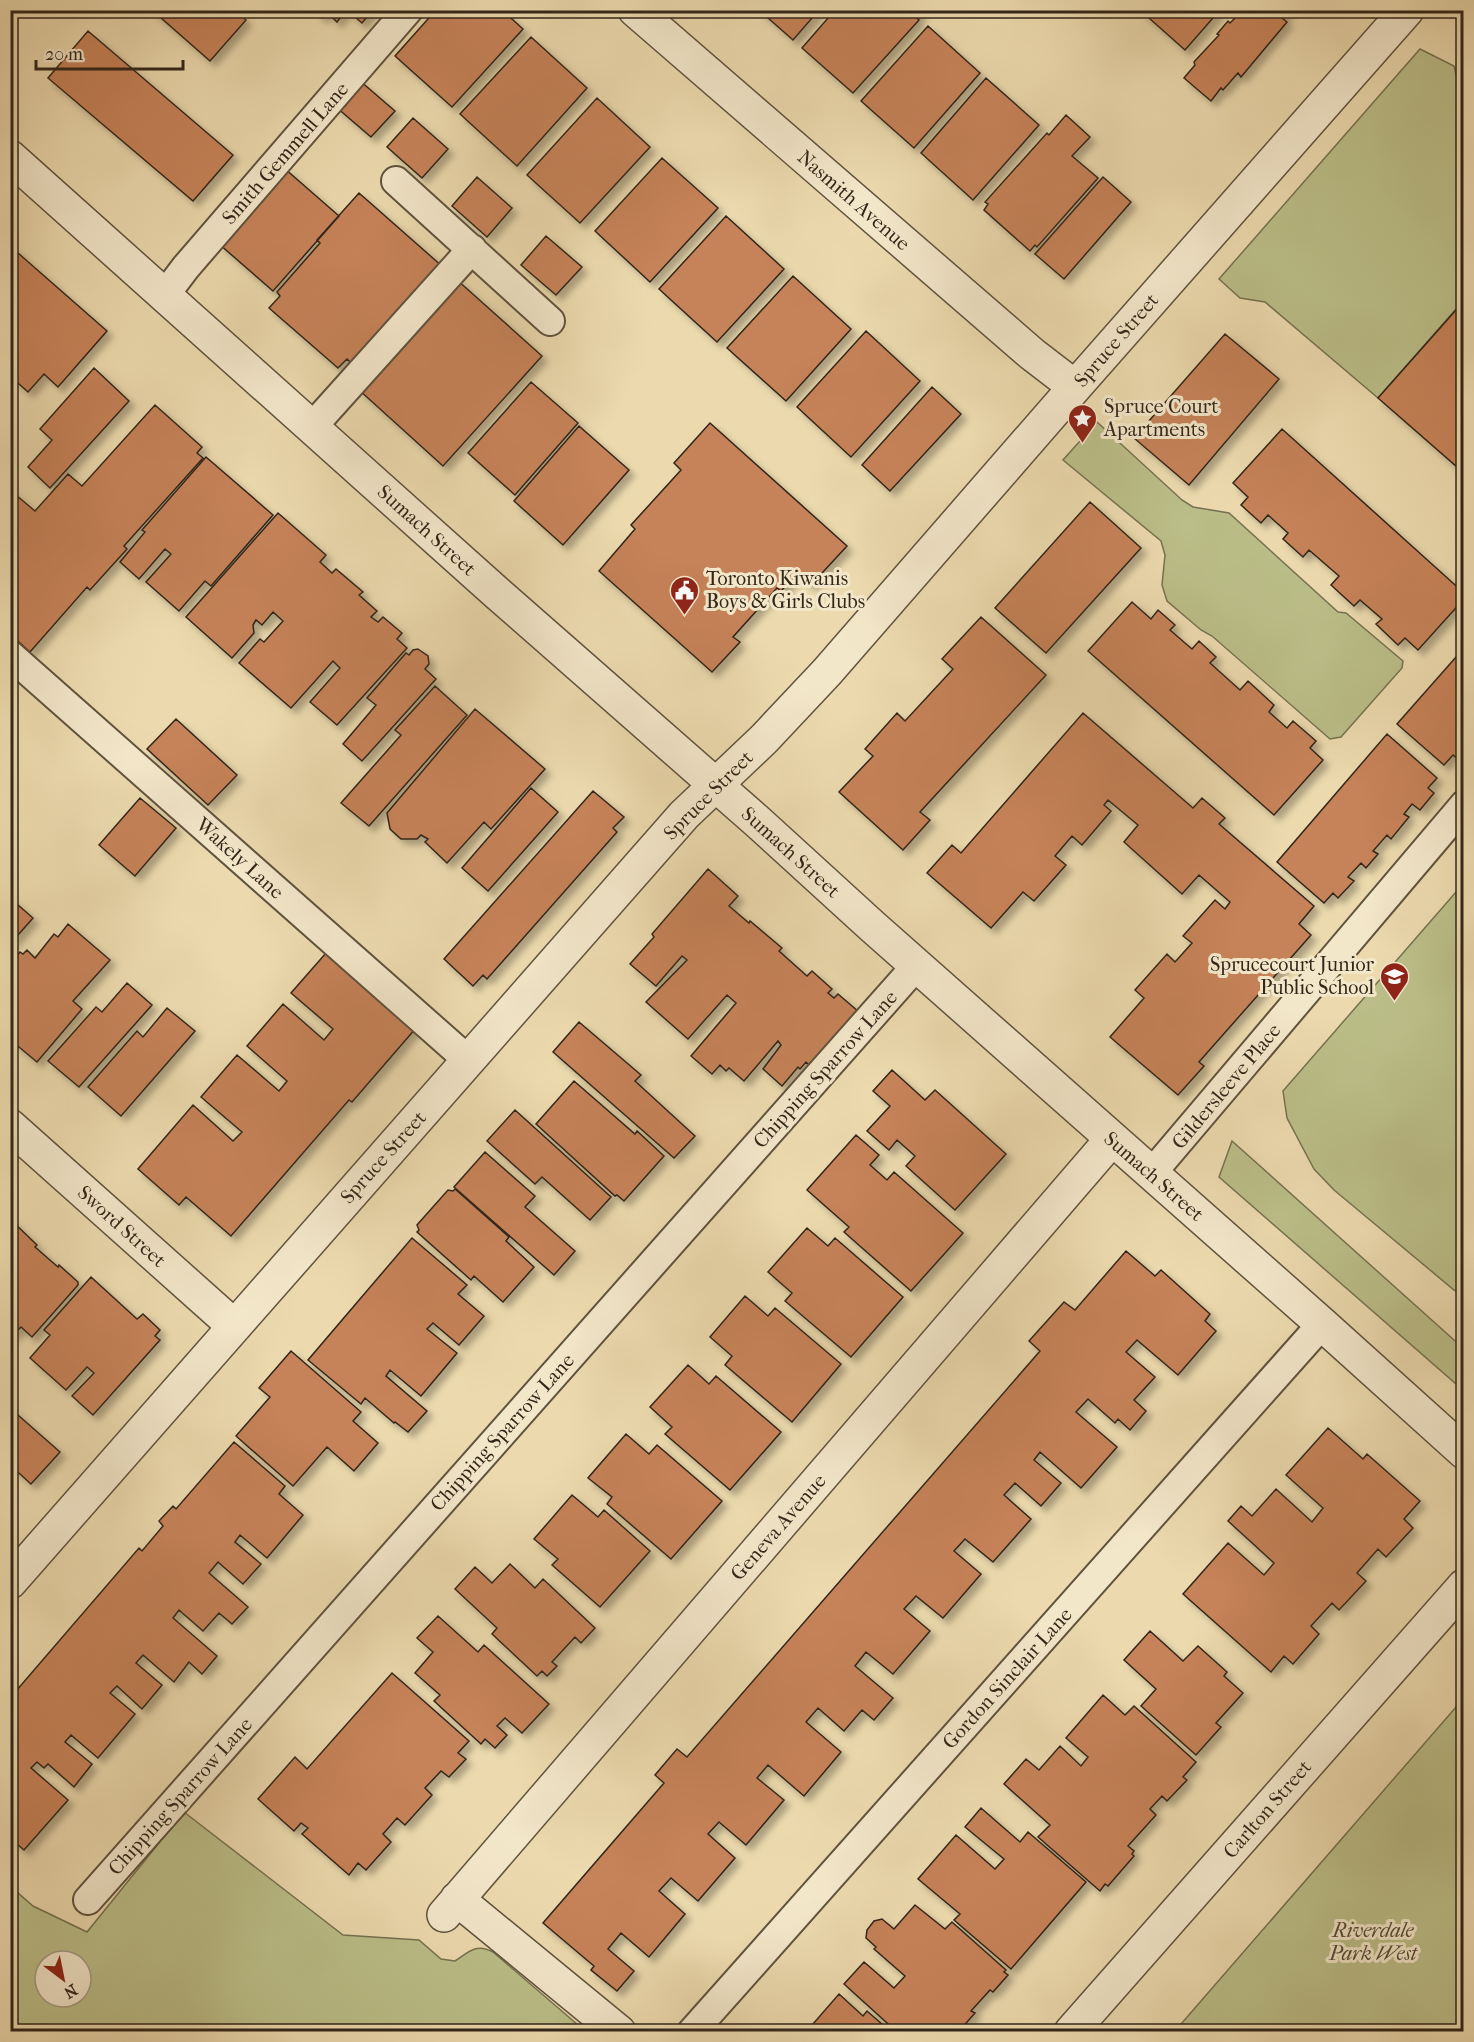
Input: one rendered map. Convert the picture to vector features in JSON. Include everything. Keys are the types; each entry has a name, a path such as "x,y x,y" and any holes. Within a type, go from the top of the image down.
{"street":[{"name":"Nasmith Avenue","path":"635,10 1032,354 1075,387"},
{"name":"Spruce Street","path":"10,1582 684,815 764,739 827,672 1407,10"},
{"name":"Sumach Street","path":"10,157 1464,1452"},
{"name":"Sword Street","path":"10,1126 234,1326"},
{"name":"Geneva Avenue","path":"619,2031 451,1907 1112,1140"},
{"name":"Carlton Street","path":"1071,2031 1464,1586"}],"lane":[{"name":"Smith Gemmell Lane","path":"164,296 186,267 408,10"},
{"path":"396,182 550,321"},
{"path":"312,428 472,249"},
{"name":"Wakely Lane","path":"10,655 469,1061"},
{"name":"Gildersleeve Place","path":"1151,1174 1464,805"},
{"name":"Chipping Sparrow Lane","path":"88,1900 917,965"},
{"name":"Gordon Sinclair Lane","path":"693,2031 1322,1324"}],"green space":[{"path":"1420,49 1454,66 1459,86 1464,89 1463,301 1378,398 1265,302 1240,298 1219,279"},
{"path":"1097,422 1182,500 1193,507 1229,513 1338,612 1346,613 1403,661 1402,668 1341,737 1330,739 1212,636 1201,630 1167,601 1162,585 1165,555 1161,541 1063,460"},
{"path":"1463,884 1463,1294 1454,1290 1334,1190 1314,1169 1287,1118 1283,1091"},
{"path":"1232,1141 1463,1348 1463,1390 1219,1177"},
{"name":"Riverdale Park West","path":"1463,1699 1463,2031 1175,2031"},
{"path":"184,1812 343,1935 419,1940 441,1959 455,1961 473,1950 487,1949 585,2031 11,2031 10,1886 33,1906 87,1932"}],"building":[{"path":"152,10 235,10 246,20 210,61"},
{"path":"314,10 346,10 337,22 327,12 322,18"},
{"path":"347,10 373,10 362,23"},
{"path":"436,10 502,10 523,29 452,107 395,56"},
{"path":"759,10 819,10 793,40"},
{"path":"835,10 922,10 916,17 919,20 853,93 802,48"},
{"path":"1140,10 1220,10 1185,50"},
{"path":"1237,10 1289,10 1282,18 1287,22 1241,77 1238,73 1223,90 1221,88 1211,101 1184,78 1195,65 1194,62 1219,35 1217,34 1228,21 1230,23 1236,17 1233,15"},
{"path":"928,26 980,73 914,148 861,101"},
{"path":"88,31 233,155 193,201 48,78"},
{"path":"531,37 587,88 517,166 460,114"},
{"path":"986,78 1039,125 973,200 921,153"},
{"path":"359,80 395,111 371,137 336,107"},
{"path":"597,98 650,147 580,223 527,175"},
{"path":"1066,115 1090,137 1072,156 1098,178 1037,247 1035,245 1030,251 984,210 988,204 985,202"},
{"path":"413,118 448,149 422,178 387,147"},
{"path":"662,158 718,208 650,282 595,231"},
{"path":"284,168 339,216 273,291 219,244"},
{"path":"477,177 512,208 487,237 452,206"},
{"path":"1103,177 1131,202 1064,279 1035,254"},
{"path":"359,193 443,267 351,363 347,359 338,368 269,308 280,296 277,292 320,243 317,240"},
{"path":"726,216 784,269 717,342 659,289"},
{"path":"546,236 582,267 556,295 521,265"},
{"path":"10,246 107,331 58,387 44,374 28,392 10,376"},
{"path":"793,276 851,329 786,401 727,348"},
{"path":"456,279 542,356 443,466 358,389"},
{"path":"1464,301 1464,473 1378,398"},
{"path":"866,331 920,381 851,457 797,407"},
{"path":"1225,334 1279,379 1189,485 1134,438"},
{"path":"94,368 129,401 50,488 28,467 52,440 40,429"},
{"path":"531,382 578,423 515,495 468,453"},
{"path":"932,387 961,414 890,491 862,465"},
{"path":"155,405 202,447 197,453 203,458 124,546 127,549 90,590 87,587 30,652 10,634 10,490 35,511 68,474 82,486"},
{"path":"710,423 847,546 811,585 798,573 781,591 777,588 733,637 740,642 712,672 599,571 635,529 631,525 681,470 674,463"},
{"path":"579,426 629,470 563,545 514,501"},
{"path":"1282,429 1464,593 1464,599 1418,650 1405,638 1398,645 1376,624 1382,619 1360,600 1354,606 1331,585 1339,576 1309,550 1303,557 1283,539 1288,533 1268,515 1261,523 1241,505 1248,497 1233,483"},
{"path":"206,457 273,515 211,586 205,581 179,611 146,582 171,554 165,549 139,579 120,562 145,532 142,530"},
{"path":"1090,502 1141,548 1046,653 995,608"},
{"path":"278,513 326,555 320,562 332,573 336,569 363,592 359,595 377,611 371,617 378,622 383,617 402,633 397,639 407,648 337,725 310,702 340,668 333,661 291,708 239,663 260,639 264,642 283,621 273,612 262,625 256,620 253,625 254,633 232,658 186,617"},
{"path":"1132,602 1151,619 1158,610 1175,625 1170,630 1192,649 1199,641 1216,657 1210,663 1240,690 1248,681 1274,705 1269,712 1287,728 1293,721 1316,741 1310,748 1323,760 1274,815 1088,651"},
{"path":"981,617 1046,675 920,812 930,820 903,850 839,792 873,756 865,749 897,713 905,721 953,669 942,659"},
{"path":"1464,648 1464,756 1460,761 1453,755 1444,765 1397,724"},
{"path":"418,649 428,656 429,664 425,669 436,679 362,761 343,744 376,705 367,698 406,653 409,655 413,650"},
{"path":"435,686 467,715 369,826 341,803 401,735 395,730"},
{"path":"475,709 545,769 491,829 484,822 447,863 425,842 428,839 421,835 417,839 401,839 390,829 387,813"},
{"path":"1083,713 1193,808 1202,798 1225,818 1219,824 1314,906 1299,924 1311,935 1199,1062 1204,1066 1178,1095 1110,1037 1144,998 1135,990 1167,954 1175,962 1192,943 1183,936 1215,900 1225,909 1230,902 1199,875 1182,894 1124,842 1138,825 1108,800 1104,805 1111,811 1082,845 1072,836 1055,856 1066,865 1034,901 1023,892 991,928 927,873 952,845 961,853"},
{"path":"176,719 237,775 208,805 147,749"},
{"path":"1387,734 1437,778 1428,788 1434,793 1420,810 1412,804 1404,814 1409,817 1391,839 1387,835 1373,851 1378,854 1366,868 1361,863 1348,877 1354,881 1338,898 1333,893 1324,903 1277,862"},
{"path":"531,788 558,812 488,891 462,868"},
{"path":"593,791 624,817 613,828 617,832 487,979 483,975 473,986 444,959"},
{"path":"140,798 176,828 135,876 99,845"},
{"path":"708,869 738,896 729,906 782,948 779,951 807,976 812,971 832,989 828,993 834,998 838,994 859,1012 811,1067 806,1062 800,1069 798,1067 782,1086 763,1069 781,1045 778,1041 744,1081 729,1068 726,1071 720,1065 712,1074 691,1056 736,1003 727,995 688,1039 646,1002 687,960 682,956 656,986 630,964 654,937 652,934"},
{"path":"10,898 33,918 10,944"},
{"path":"68,924 110,960 73,1001 82,1009 37,1062 13,1042 17,1038 10,1033 10,964 20,952 23,954 27,950 35,958 54,934 58,937"},
{"path":"326,953 416,1028 352,1102 349,1100 231,1236 186,1197 179,1205 138,1169 193,1105 233,1141 242,1132 201,1097 237,1055 279,1091 287,1081 247,1046 283,1004 324,1040 333,1029 291,993"},
{"path":"127,983 152,1005 79,1087 48,1061 96,1007 102,1012"},
{"path":"167,1008 195,1031 121,1116 88,1087 137,1031 143,1037"},
{"path":"579,1022 641,1075 635,1081 695,1136 674,1158 553,1052"},
{"path":"892,1070 925,1100 935,1090 1006,1154 955,1210 906,1166 915,1156 897,1140 889,1150 867,1131 890,1106 873,1091"},
{"path":"574,1081 635,1134 637,1131 664,1156 624,1201 617,1195 615,1196 536,1124"},
{"path":"515,1110 611,1197 590,1220 542,1177 535,1184 487,1141"},
{"path":"856,1135 879,1155 870,1165 887,1180 894,1172 963,1233 911,1291 844,1232 849,1227 807,1190"},
{"path":"485,1152 535,1196 525,1207 575,1251 554,1275 454,1187"},
{"path":"455,1189 509,1237 506,1241 534,1267 503,1302 474,1276 471,1280 417,1232 419,1230 417,1225 448,1190"},
{"path":"10,1219 37,1245 35,1247 78,1282 78,1285 32,1337 21,1327 10,1338"},
{"path":"807,1228 828,1246 835,1238 903,1297 851,1357 785,1301 792,1293 768,1272"},
{"path":"412,1238 467,1285 458,1294 484,1316 459,1345 433,1323 427,1329 457,1353 421,1396 390,1370 386,1376 427,1411 408,1432 365,1398 361,1404 308,1360"},
{"path":"1126,1251 1155,1276 1161,1270 1210,1314 1205,1321 1216,1331 1178,1375 1137,1340 1126,1352 1155,1377 1134,1400 1146,1411 1130,1430 1118,1419 1115,1423 1088,1399 1076,1412 1117,1447 1081,1488 1040,1452 1034,1460 1061,1483 1041,1506 1015,1483 1004,1495 1031,1519 993,1562 965,1539 954,1551 981,1574 943,1618 916,1596 904,1609 930,1631 893,1674 866,1652 855,1666 893,1698 874,1720 862,1710 844,1731 818,1708 806,1722 841,1752 804,1796 768,1765 757,1778 784,1800 746,1845 719,1822 708,1834 735,1858 698,1901 671,1878 659,1891 685,1914 649,1957 621,1933 608,1949 634,1971 617,1991 591,1970 594,1966 543,1923 664,1783 655,1775 677,1749 687,1757 1040,1351 1029,1341 1064,1302 1075,1310"},
{"path":"91,1277 137,1319 143,1314 160,1330 155,1336 160,1340 93,1415 72,1396 94,1373 87,1367 66,1390 30,1358 50,1335 44,1330"},
{"path":"745,1296 768,1316 775,1308 841,1364 792,1422 725,1365 732,1356 710,1337"},
{"path":"291,1351 361,1412 353,1421 378,1443 354,1471 327,1447 293,1486 236,1436 270,1397 259,1388"},
{"path":"688,1365 709,1384 716,1376 781,1432 730,1490 665,1434 672,1427 650,1407"},
{"path":"10,1408 60,1452 31,1484 10,1465"},
{"path":"1328,1428 1363,1459 1367,1454 1420,1501 1404,1519 1413,1528 1386,1557 1378,1549 1357,1573 1366,1581 1339,1610 1332,1603 1311,1626 1319,1634 1293,1664 1284,1656 1271,1672 1183,1594 1228,1543 1264,1575 1274,1563 1228,1521 1241,1506 1252,1516 1276,1489 1312,1522 1323,1508 1286,1475"},
{"path":"626,1434 649,1454 657,1445 722,1501 671,1559 607,1504 612,1497 588,1478"},
{"path":"234,1442 285,1486 279,1494 303,1515 267,1558 240,1535 235,1542 261,1564 243,1584 218,1562 209,1573 248,1607 232,1624 219,1613 203,1631 179,1610 173,1618 217,1656 202,1674 189,1662 174,1682 143,1655 136,1663 162,1685 142,1709 117,1686 110,1693 135,1714 98,1758 71,1735 65,1742 92,1764 74,1787 48,1764 44,1768 37,1762 31,1768 68,1800 24,1850 10,1838 10,1698 139,1548 142,1551 163,1526 159,1521 173,1506 176,1509"},
{"path":"572,1495 598,1517 604,1510 650,1551 600,1607 552,1565 558,1559 534,1539"},
{"path":"510,1564 535,1588 543,1579 595,1628 581,1643 575,1637 552,1662 557,1666 547,1676 542,1671 537,1676 492,1634 497,1628 455,1589 475,1567 492,1583"},
{"path":"438,1616 478,1652 484,1645 549,1704 522,1733 505,1718 497,1726 507,1735 495,1748 485,1739 481,1744 434,1701 440,1695 415,1673 433,1652 417,1638"},
{"path":"1150,1631 1183,1661 1198,1646 1227,1672 1224,1676 1243,1693 1216,1723 1221,1727 1196,1755 1141,1706 1156,1689 1124,1660"},
{"path":"392,1673 469,1741 458,1753 466,1759 449,1777 441,1771 425,1788 432,1795 405,1825 397,1818 383,1834 391,1842 366,1870 358,1863 349,1875 302,1834 308,1828 301,1823 294,1831 258,1799 295,1757 307,1769"},
{"path":"1103,1695 1125,1715 1134,1706 1196,1762 1183,1777 1187,1780 1167,1801 1162,1796 1150,1809 1156,1815 1128,1846 1134,1851 1132,1854 1134,1856 1108,1886 1105,1884 1100,1891 1038,1837 1050,1825 1004,1784 1026,1759 1039,1770 1060,1746 1081,1766 1088,1757 1066,1738"},
{"path":"981,1808 1020,1842 1028,1832 1086,1882 1011,1969 954,1920 960,1914 918,1879 956,1835 995,1869 1004,1859 965,1827"},
{"path":"915,1905 945,1929 952,1922 1006,1970 1004,1972 1008,1975 993,1992 990,1990 971,2011 975,2013 960,2030 957,2028 954,2032 897,2032 844,1984 864,1962 894,1988 905,1976 874,1949 876,1947 866,1938 867,1930 874,1921 882,1919 894,1929"},
{"path":"839,1994 863,2016 867,2011 891,2032 806,2032"}],"place":[{"name":"Spruce Court Apartments","path":"1083,444"},
{"name":"Toronto Kiwanis Boys & Girls Clubs","path":"685,616"},
{"name":"Sprucecourt Junior Public School","path":"1395,1002"}]}
